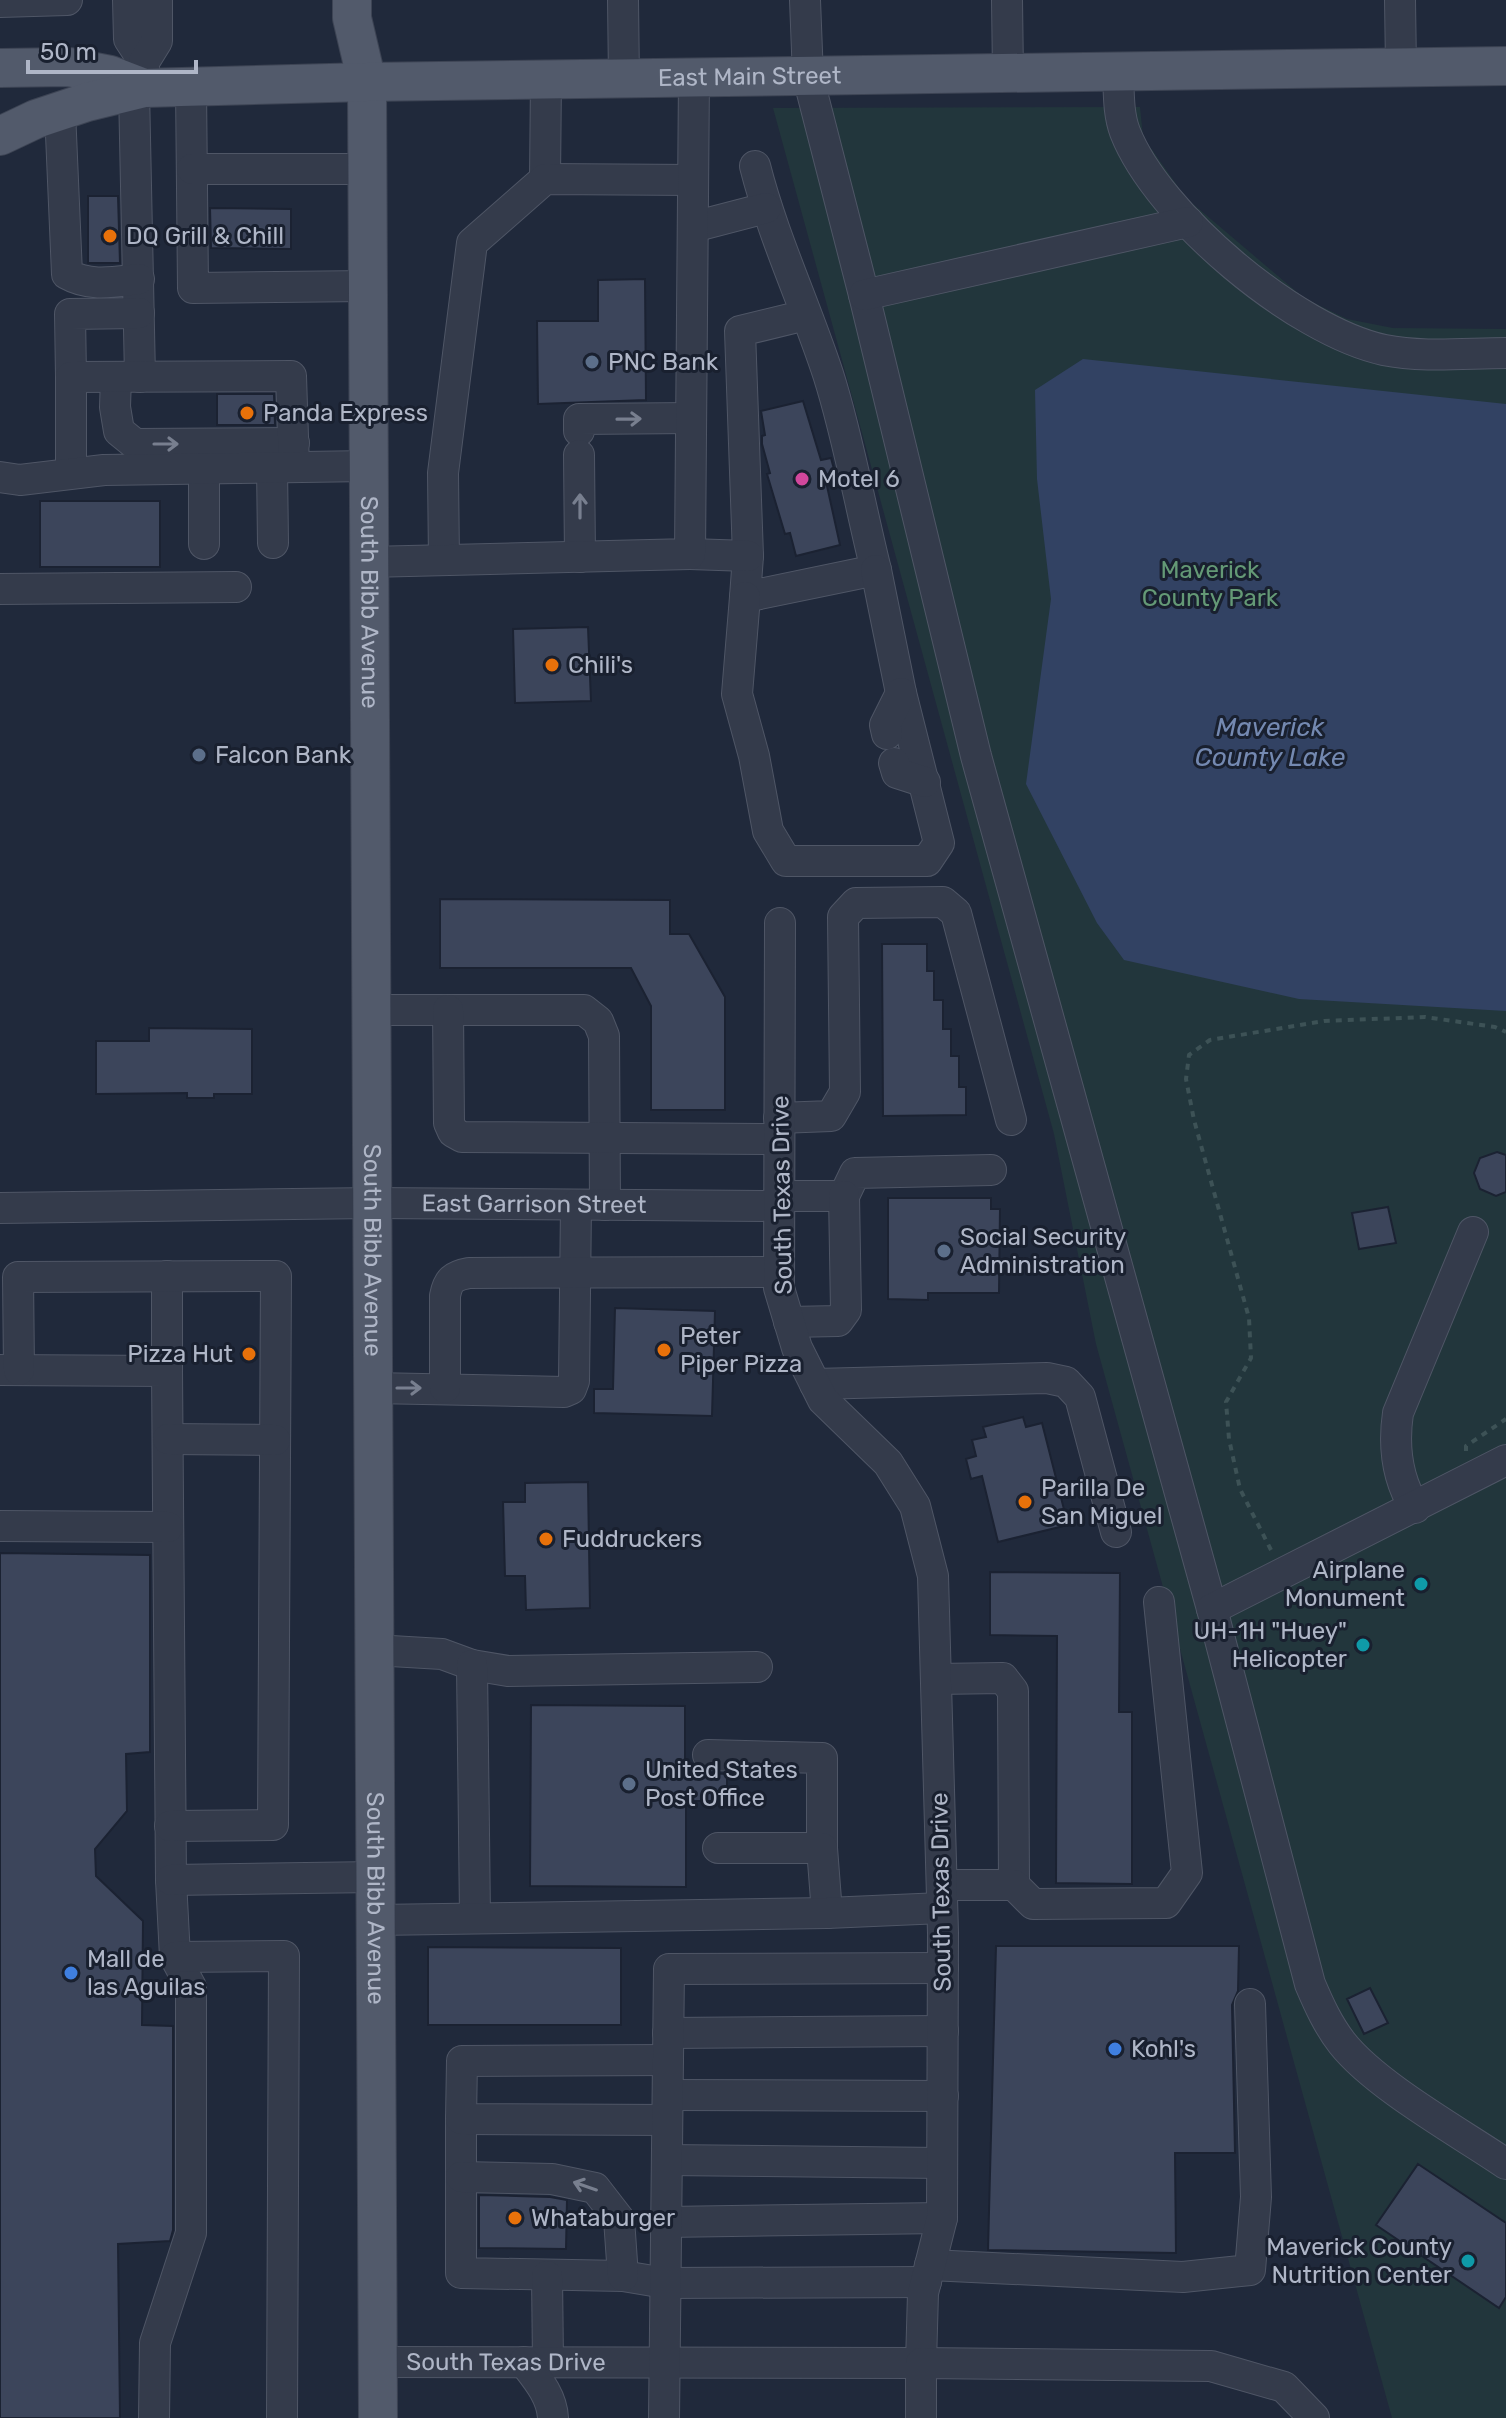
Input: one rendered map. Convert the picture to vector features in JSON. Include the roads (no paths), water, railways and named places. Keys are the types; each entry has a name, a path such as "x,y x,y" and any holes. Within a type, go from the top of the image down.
{"main road":[{"name":"South Bibb Avenue","path":"352,0 352,18 367,82 378,2418"},
{"name":"East Main Street","path":"0,136 61,126 141,80 191,87 1506,66"},
{"path":"0,68 69,67 141,80"}],"street":[{"path":"0,2 67,0"},
{"path":"128,0 129,39 141,80 139,313 128,377 115,407 119,431 135,444 368,466"},
{"path":"141,80 157,41 157,0"},
{"path":"623,0 624,79"},
{"path":"805,0 808,77 976,756 1212,1609 1310,1984 1324,2017 1344,2046 1372,2072 1506,2164"},
{"path":"1007,0 1008,74"},
{"path":"1400,0 1401,67"},
{"path":"1118,72 1119,109 1133,149 1147,173 1188,222 1243,271 1294,310 1343,337 1385,350 1429,354 1506,353"},
{"path":"690,554 694,78"},
{"path":"545,179 546,79"},
{"path":"191,87 193,288 367,286"},
{"path":"61,126 67,274 81,282 139,279"},
{"path":"755,166 766,208 806,315 828,375 939,843 927,861 786,861 768,831 754,756 737,694 748,556 740,331 806,315"},
{"path":"192,169 367,169"},
{"path":"444,560 443,473 472,243 545,179 693,180"},
{"path":"693,227 766,208"},
{"path":"864,295 1188,222"},
{"path":"71,473 70,314 139,313"},
{"path":"71,377 291,376 287,459 273,543"},
{"path":"580,557 579,419 691,418"},
{"path":"0,477 20,480 104,470 204,468 287,459"},
{"path":"204,468 204,544"},
{"path":"368,562 690,554 748,556"},
{"path":"745,597 876,570"},
{"path":"0,589 236,587"},
{"path":"901,693 885,725 897,773 925,782"},
{"path":"448,1010 449,1123 453,1132 462,1137 605,1138 779,1128 831,1116 845,1092 843,917 856,903 943,902 956,913 1011,1120"},
{"name":"South Texas Drive","path":"378,2362 921,2363 923,2293 942,2218 942,1896 933,1576 915,1506 888,1463 823,1400 797,1348 779,1288 780,923"},
{"path":"371,1010 584,1010 598,1021 604,1036 605,1138 576,1272 574,1381 571,1389 564,1392 373,1388"},
{"path":"789,1322 838,1321 846,1310 844,1196 855,1173 991,1170"},
{"name":"East Garrison Street","path":"0,1208 373,1203 590,1205 779,1201 844,1196"},
{"path":"1415,1508 1407,1496 1396,1461 1398,1413 1473,1232"},
{"path":"445,1388 445,1296 454,1276 469,1273 779,1272"},
{"path":"154,2418 155,2343 191,2233 191,1987 175,1957 171,1880 167,1276"},
{"path":"167,1371 10,1370 18,1277 276,1276 273,1825 170,1826"},
{"path":"815,1384 1047,1378 1066,1382 1080,1397 1116,1532"},
{"path":"168,1439 275,1440"},
{"path":"1212,1609 1506,1460"},
{"path":"0,1526 168,1527"},
{"path":"936,1679 1003,1678 1013,1691 1014,1885 1033,1904 1166,1903 1187,1873 1159,1602"},
{"path":"374,1650 442,1654 472,1665 508,1671 757,1667"},
{"path":"472,1665 475,1917"},
{"path":"708,1755 822,1758 822,1848 827,1913"},
{"path":"718,1848 822,1848"},
{"path":"171,1880 375,1877"},
{"path":"376,1920 827,1913 1014,1885"},
{"path":"175,1957 284,1956 282,2418"},
{"path":"664,2418 669,1969 943,1968"},
{"path":"943,2031 462,2061 461,2273 623,2276 665,2283 928,2273 1183,2277 1250,2270 1256,2197 1250,2004"},
{"path":"461,2119 943,2096"},
{"path":"667,2160 942,2163"},
{"path":"461,2177 552,2179 595,2188 619,2219 623,2276"},
{"path":"666,2222 942,2218"},
{"path":"547,2276 536,2362 539,2382 552,2406 553,2418"},
{"path":"921,2418 921,2363 1211,2366 1284,2387 1314,2418"}],"water":[{"name":"Maverick County Lake","path":"1083,359 1506,404 1506,1011 1299,999 1124,960 1097,923 1026,784 1051,599 1037,479 1035,390"}],"place":[{"name":"DQ Grill & Chill","path":"110,236"},
{"name":"PNC Bank","path":"592,362"},
{"name":"Panda Express","path":"247,413"},
{"name":"Motel 6","path":"802,479"},
{"name":"Chili's","path":"552,665"},
{"name":"Falcon Bank","path":"199,755"},
{"name":"Social Security Administration","path":"944,1251"},
{"name":"Peter Piper Pizza","path":"664,1350"},
{"name":"Pizza Hut","path":"249,1354"},
{"name":"Parilla De San Miguel","path":"1025,1502"},
{"name":"Fuddruckers","path":"546,1539"},
{"name":"Airplane Monument","path":"1421,1584"},
{"name":"UH-1H \"Huey\" Helicopter","path":"1363,1645"},
{"name":"United States Post Office","path":"629,1784"},
{"name":"Mall de las Aguilas","path":"71,1973"},
{"name":"Kohl's","path":"1115,2049"},
{"name":"Whataburger","path":"515,2218"},
{"name":"Maverick County Nutrition Center","path":"1468,2261"}],"park label":[{"name":"Maverick County Park","path":"1210,584"}]}
